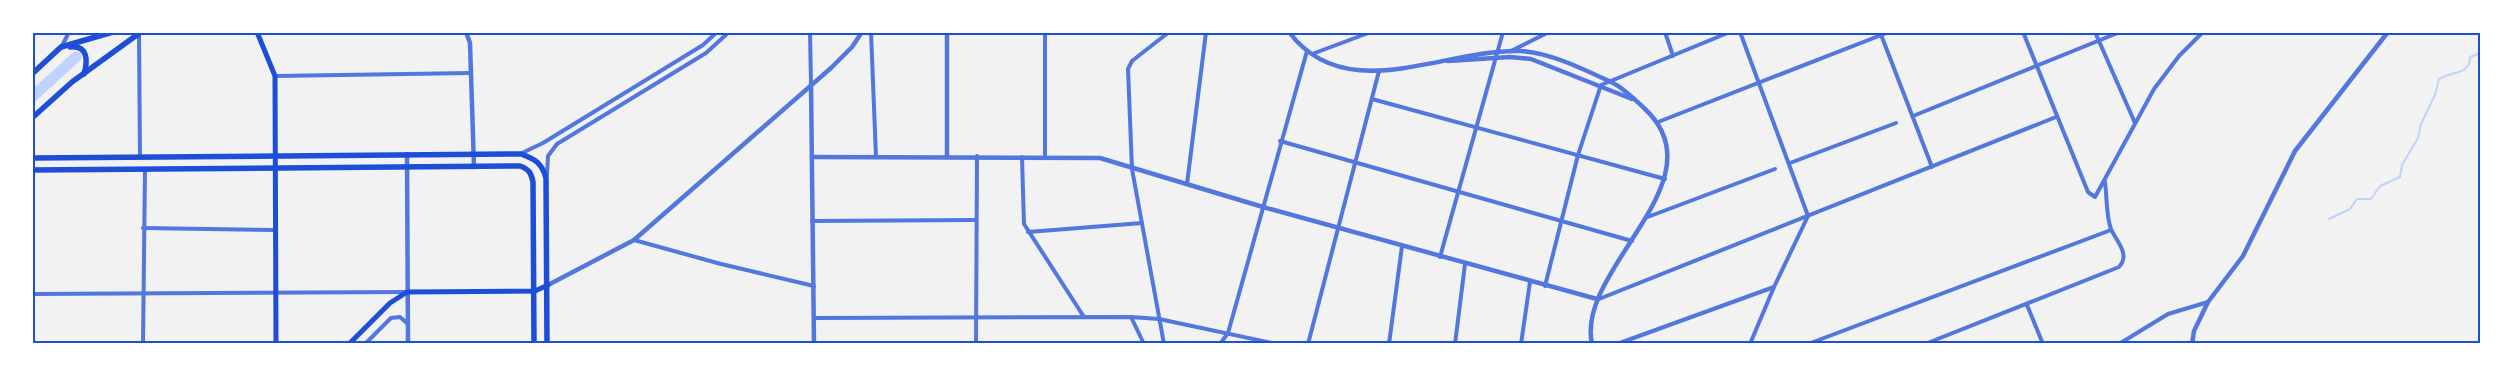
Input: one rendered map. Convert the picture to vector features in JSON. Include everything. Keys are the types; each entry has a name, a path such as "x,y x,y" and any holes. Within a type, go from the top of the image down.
{"main road":[{"path":"32,74 61,47 113,32"},
{"path":"257,32 275,76 276,344"},
{"path":"32,118 72,82 140,33"},
{"path":"61,47 74,46 82,49 86,54 88,62 84,74"},
{"path":"32,158 522,154 541,164 546,178 547,344"},
{"path":"133,169 139,166 140,157"},
{"path":"145,169 146,162 152,157"},
{"path":"32,170 520,166 530,172 533,182 534,344"},
{"path":"349,344 390,303 407,292 534,291 548,285"}],"street":[{"path":"61,47 69,32"},
{"path":"466,32 470,43 474,166"},
{"path":"714,46 717,32"},
{"path":"522,154 703,45 717,32"},
{"path":"546,178 548,156 552,148 714,46 729,32"},
{"path":"810,32 814,344"},
{"path":"548,285 634,240 852,47 862,32"},
{"path":"871,32 876,157"},
{"path":"946,156 947,33 1045,32 1045,158"},
{"path":"1164,344 1132,169 1129,65 1169,32"},
{"path":"1187,184 1206,32"},
{"path":"1289,32 1309,52 1323,61 1349,69 1379,71 1443,61 1495,58 1537,60 1634,99"},
{"path":"1309,52 1371,32"},
{"path":"1440,257 1503,32"},
{"path":"1507,58 1510,51 1549,32"},
{"path":"1665,32 1673,56"},
{"path":"1544,286 1578,155 1601,85 1730,32"},
{"path":"1740,32 1808,216 1774,287 1750,344"},
{"path":"1658,122 1890,32"},
{"path":"2023,32 2056,117 2090,194 2097,196 2135,123 2164,75 2179,56 2203,32"},
{"path":"2094,32 2135,123"},
{"path":"1913,116 2120,32"},
{"path":"2192,344 2194,332 2208,302 2243,256 2295,151 2388,32"},
{"path":"140,33 140,157"},
{"path":"1881,34 1932,167"},
{"path":"1443,61 1463,55 1510,51 1543,55 1608,81 1625,90 1658,122 1666,152 1665,179 1632,241 1597,299 1590,322 1592,344"},
{"path":"1220,344 1228,332 1280,141 1309,52"},
{"path":"1308,344 1340,227 1379,71"},
{"path":"275,76 471,73"},
{"path":"634,88 638,94"},
{"path":"1372,99 1476,130 1665,179"},
{"path":"602,107 606,114"},
{"path":"812,157 977,156 1100,158 1263,207 1340,227 1544,286 1597,299 2056,117"},
{"path":"1790,163 1896,123"},
{"path":"1280,141 1632,241"},
{"path":"407,154 408,344"},
{"path":"976,344 977,156"},
{"path":"1022,157 1023,214 1028,232 1084,317"},
{"path":"143,344 145,169"},
{"path":"1645,218 1669,211 1775,169"},
{"path":"1925,344 2119,267 2124,262 2124,255 2118,238 2111,230 2105,181"},
{"path":"812,221 976,220"},
{"path":"1028,232 1142,223"},
{"path":"143,228 275,230"},
{"path":"1808,344 2111,230"},
{"path":"634,240 721,264 814,286"},
{"path":"1389,344 1402,246"},
{"path":"1455,344 1465,264"},
{"path":"1522,344 1530,282"},
{"path":"1617,344 1774,287"},
{"path":"32,294 407,292"},
{"path":"2119,344 2168,314 2208,302"},
{"path":"2027,305 2043,344"},
{"path":"365,344 396,316 408,324"},
{"path":"377,317 384,325"},
{"path":"815,318 1131,317 1159,319 1228,332 1277,344"},
{"path":"1131,317 1144,344"}],"waterway":[{"path":"2329,219 2350,209 2357,199 2371,199 2380,186 2400,177 2402,165 2418,138 2421,124 2435,95 2439,79 2464,70 2469,63 2470,57 2480,53"},
{"path":"32,97 76,57"}]}
